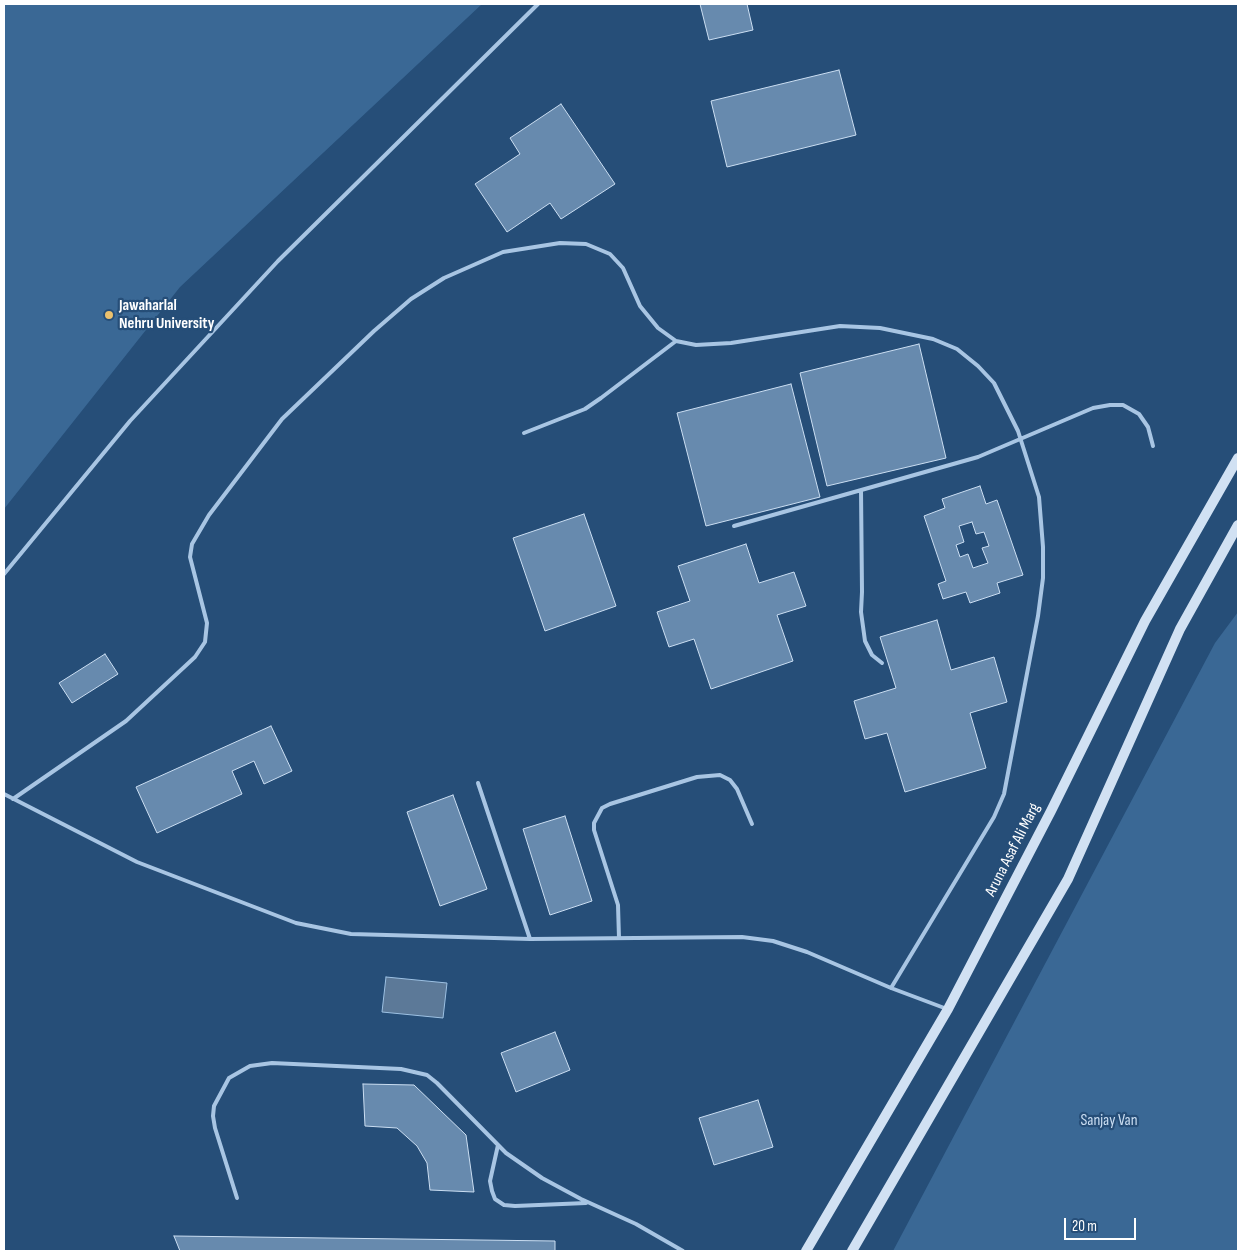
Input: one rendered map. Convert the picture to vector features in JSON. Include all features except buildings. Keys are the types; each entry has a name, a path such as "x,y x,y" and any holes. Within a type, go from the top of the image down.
{"main road":[{"name":"Aruna Asaf Ali Marg","path":"806,1251 948,1009 1051,811 1145,621 1238,458"},
{"path":"852,1251 1068,879 1180,629 1238,525"}],"lane":[{"path":"4,574 130,420 278,261 538,4"},
{"path":"13,799 126,721 195,657 205,642 207,623 190,557 192,544 203,523 282,419 374,331 411,299 444,278 503,252 560,243 586,244 610,254 623,268 640,306 658,328 676,341 696,346 731,344 840,326 880,328 933,339 957,350 978,366 994,383 1021,440 1039,497 1043,547 1043,578 1038,616 1004,794 994,817 891,988"},
{"path":"524,433 585,409 676,341"},
{"path":"734,526 978,457 1094,408 1123,405 1139,414 1148,427 1153,446"},
{"path":"861,490 861,612 865,641 872,655 882,663"},
{"path":"620,938 618,905 594,830 594,823 602,808 697,777 720,775 730,780 736,789 752,824"},
{"path":"478,783 530,939"},
{"path":"4,794 137,862 296,922 351,934 530,939 742,937 773,941 807,952 891,988 948,1009"},
{"path":"237,1198 213,1116 214,1106 229,1078 250,1066 272,1063 401,1069 427,1075 506,1153 542,1178 636,1224 683,1251"},
{"path":"498,1145 490,1181 495,1199 504,1205 588,1202"}],"green space":[{"name":"Jawaharlal Nehru University","path":"4,4 482,4 180,287 4,509"},
{"name":"Sanjay Van","path":"1238,612 1238,1251 893,1251 1215,643"}],"shaded area":[{"path":"386,977 447,983 443,1018 382,1012"}],"place":[{"name":"Jawaharlal Nehru University","path":"109,315"}]}
